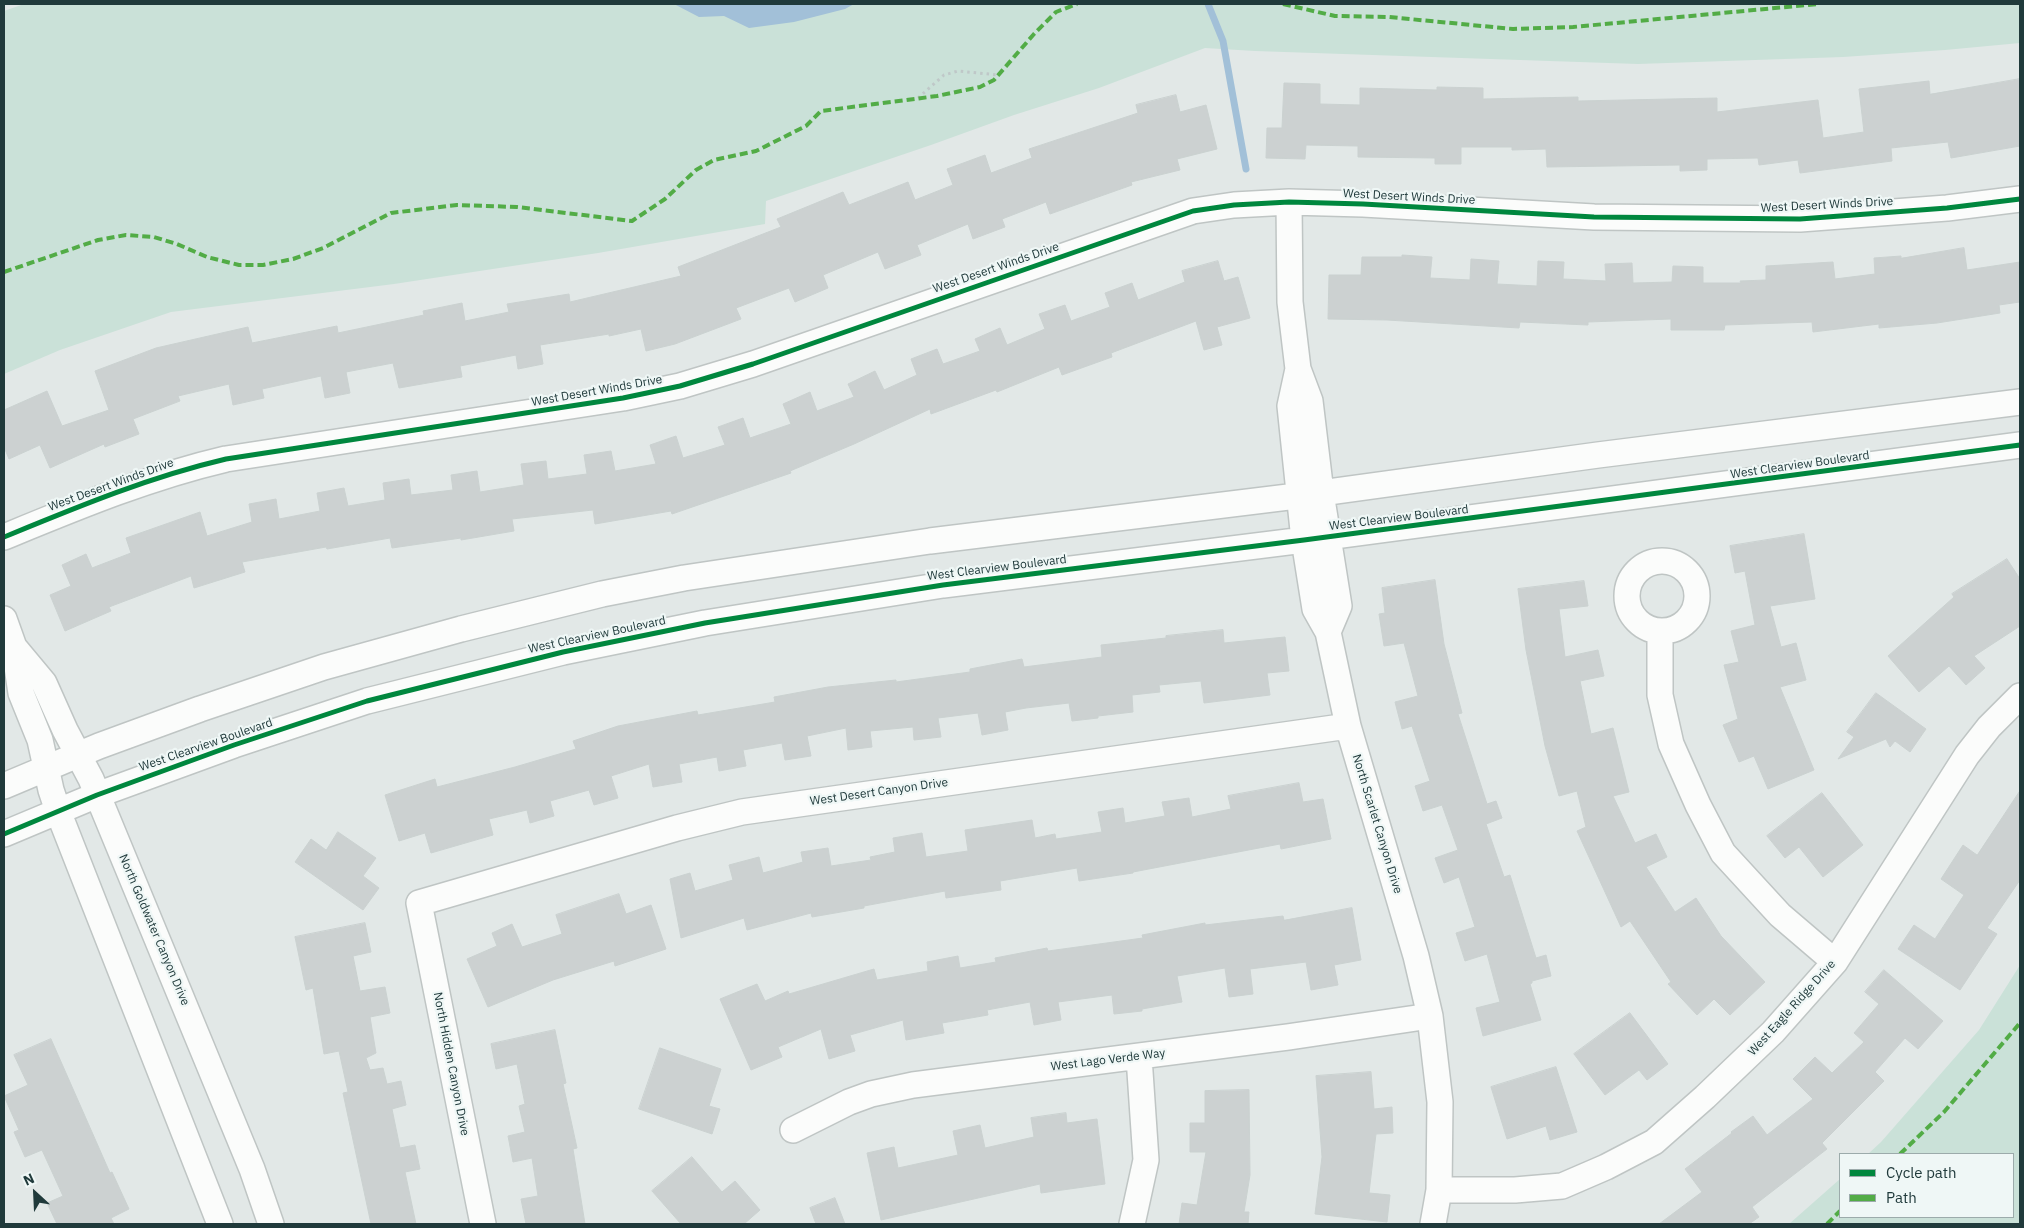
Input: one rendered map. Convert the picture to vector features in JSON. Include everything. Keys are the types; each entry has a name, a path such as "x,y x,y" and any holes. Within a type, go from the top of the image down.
{"street":[{"name":"West Desert Winds Drive","path":"4,537 124,488 181,469 217,461 623,398 680,386 753,364 1192,211 1234,205 1289,202 1363,204 1594,217 1800,219 1947,208 2020,200"},
{"name":"North Scarlet Canyon Drive","path":"1289,202 1290,302 1298,369 1310,401 1310,494 1316,539 1339,606 1328,632 1348,726 1416,956 1430,1016 1440,1102 1439,1190 1433,1224"},
{"path":"4,786 77,755 200,709 324,667 461,629 602,594 684,578 930,541 2020,402"},
{"name":"West Clearview Boulevard","path":"4,834 97,795 234,745 367,701 563,652 758,613 943,585 1316,539 2020,446"},
{"name":"North Goldwater Canyon Drive","path":"4,619 14,647 21,692 40,740 51,790 58,811 220,1224"},
{"path":"1660,631 1660,695 1671,744 1698,805 1723,853 1780,915 1835,962"},
{"name":"North Goldwater Canyon Drive","path":"14,647 44,683 97,795 252,1169 271,1224"},
{"name":"West Eagle Ridge Drive","path":"1439,1190 1515,1190 1562,1186 1606,1167 1654,1142 1705,1097 1773,1032 1835,962 1967,755 1989,728 2020,696"},
{"name":"West Desert Canyon Drive","path":"419,903 677,828 742,812 1348,726"},
{"name":"North Hidden Canyon Drive","path":"419,903 482,1224"},
{"name":"West Lago Verde Way","path":"793,1130 849,1102 871,1094 913,1085 1139,1057 1430,1016"},
{"path":"1132,1224 1146,1160 1139,1057"}],"path":[{"path":"918,98 944,75 958,71 999,75"}],"green space":[{"path":"24,4 2020,4 2020,43 1843,57 1638,64 1205,48 1099,88 1014,115 766,201 765,224 598,253 394,284 171,312 60,350 4,374 4,11"},
{"path":"2020,965 2020,1224 1789,1224 1839,1180 1839,1218 2014,1218 2014,1153 1869,1153 1881,1142 1979,1030"}],"water":[{"path":"674,4 854,4 845,9 794,22 749,28 724,16 699,17"}],"building":[{"path":"2020,79 2020,146 1951,158 1948,142 1891,148 1892,161 1800,173 1798,160 1759,165 1758,158 1707,159 1707,170 1680,171 1680,165 1547,167 1546,149 1512,150 1512,147 1461,147 1461,164 1435,164 1435,158 1358,157 1358,146 1306,145 1305,159 1266,158 1267,128 1282,128 1284,83 1320,84 1320,104 1360,105 1360,88 1437,90 1437,87 1483,88 1483,99 1578,97 1578,101 1717,98 1717,112 1818,100 1823,138 1864,132 1859,89 1929,81 1930,94"},
{"path":"1176,95 1180,112 1206,105 1217,149 1177,159 1180,170 1131,182 1132,185 1050,214 1046,202 1002,219 1005,227 973,239 968,224 917,245 921,255 885,269 878,252 823,275 828,288 795,302 789,288 736,308 741,319 675,344 646,351 641,329 609,336 609,334 540,345 543,364 518,369 516,355 460,366 462,377 399,388 393,363 346,372 350,393 325,398 321,376 262,389 264,398 233,405 229,384 178,396 180,401 133,419 139,434 105,447 104,444 50,468 40,445 9,459 4,447 4,410 47,391 62,426 109,410 95,371 156,348 248,327 252,343 337,326 338,333 424,315 423,311 462,303 465,321 509,312 507,304 569,294 570,302 681,276 678,267 781,227 777,219 843,192 849,205 908,182 915,200 953,185 947,169 985,155 991,173 1032,158 1029,149 1138,113 1136,105"},
{"path":"1964,248 1967,270 2020,262 2020,302 1999,305 2000,313 1937,323 1879,328 1879,324 1813,332 1812,322 1725,325 1724,330 1671,330 1671,319 1588,322 1588,325 1520,322 1519,328 1387,320 1328,319 1329,275 1361,275 1362,257 1402,257 1402,255 1432,257 1430,278 1470,280 1471,259 1499,261 1497,284 1537,286 1538,261 1564,262 1563,279 1606,281 1605,264 1632,263 1633,283 1672,282 1673,266 1703,267 1703,283 1741,283 1740,281 1766,280 1766,266 1833,262 1835,279 1875,274 1874,258 1901,256 1901,258"},
{"path":"1218,261 1224,281 1238,277 1250,318 1217,327 1222,345 1204,350 1196,321 1111,353 1112,357 1062,375 1059,367 997,392 996,390 931,414 930,409 790,471 791,473 672,514 671,511 595,524 593,510 512,519 514,531 461,540 461,538 392,548 390,538 242,562 245,572 194,588 191,576 109,607 111,611 65,631 50,595 71,586 62,565 86,554 92,568 131,553 126,538 200,512 207,536 252,522 249,504 276,499 279,519 320,511 317,493 344,488 348,506 385,500 383,483 409,479 411,495 453,490 451,475 477,471 480,492 524,485 521,464 546,461 548,479 587,474 584,455 611,451 615,471 656,464 650,445 676,436 683,458 725,445 718,427 743,418 750,438 791,424 783,404 810,392 817,411 854,397 848,384 875,371 884,390 917,375 911,359 937,349 943,364 980,351 975,339 1000,328 1007,345 1045,329 1039,314 1065,305 1071,321 1110,307 1105,293 1132,283 1138,300 1185,282 1182,271"},
{"path":"1804,534 1815,599 1770,606 1781,647 1796,643 1806,680 1780,687 1814,770 1768,789 1754,756 1739,762 1723,725 1738,719 1724,665 1739,662 1731,631 1755,625 1745,571 1735,573 1730,546"},
{"path":"2007,559 2020,579 2020,626 1974,656 1985,668 1966,685 1949,666 1919,692 1888,656 1954,597 1952,594"},
{"path":"1435,580 1444,644 1462,713 1458,714 1487,804 1496,801 1502,818 1486,824 1504,877 1510,875 1536,958 1546,955 1551,976 1532,981 1530,984 1541,1020 1483,1036 1476,1008 1500,1002 1487,954 1465,961 1456,933 1475,927 1459,877 1444,883 1435,858 1458,850 1442,805 1423,811 1415,786 1430,781 1412,726 1402,729 1395,702 1418,696 1404,643 1384,646 1379,614 1385,613 1382,588"},
{"path":"1584,581 1588,606 1559,609 1565,657 1598,650 1604,676 1580,681 1591,734 1613,728 1629,792 1613,796 1635,843 1656,834 1667,857 1646,867 1675,912 1696,898 1721,936 1765,982 1730,1015 1714,999 1697,1015 1668,984 1671,982 1630,921 1621,927 1577,831 1586,827 1577,791 1559,796 1545,746 1526,650 1518,589"},
{"path":"1223,630 1224,643 1285,637 1289,671 1267,673 1270,695 1204,703 1201,681 1159,685 1160,692 1132,695 1133,712 1072,721 1069,703 1026,708 1005,712 1008,730 982,735 978,713 938,718 941,737 914,740 913,727 870,731 872,747 848,750 846,728 807,736 811,756 785,760 782,743 743,750 746,766 719,771 717,757 679,764 682,782 653,787 649,764 611,776 618,798 594,805 589,790 550,801 554,816 530,823 527,810 489,819 493,835 431,853 425,833 399,841 385,795 435,779 437,787 576,749 573,741 618,726 697,711 698,715 775,702 774,697 828,687 896,680 896,682 970,672 970,669 1022,659 1024,667 1102,657 1101,645"},
{"path":"1876,693 1926,729 1910,752 1895,741 1890,747 1886,739 1838,759 1854,737 1847,732"},
{"path":"1299,783 1303,802 1323,799 1331,839 1281,849 1280,844 1133,873 1079,881 1077,868 1000,881 1001,890 946,898 945,891 812,917 811,913 747,930 744,918 681,938 670,879 690,873 695,891 733,880 729,865 759,857 763,873 803,862 801,852 828,848 831,866 871,860 870,857 895,852 893,838 922,833 926,857 968,851 965,830 1032,820 1035,838 1055,834 1056,839 1102,832 1098,812 1123,808 1125,823 1165,816 1162,802 1189,798 1192,817 1231,809 1228,796"},
{"path":"2020,791 2020,880 1987,928 1997,934 1960,990 1898,949 1914,925 1935,939 1964,895 1941,879 1963,845 1977,855"},
{"path":"1822,793 1863,845 1823,877 1799,847 1785,858 1767,836"},
{"path":"338,832 376,858 363,876 379,888 363,910 295,862 311,839 326,850"},
{"path":"619,894 626,914 651,905 666,949 615,966 614,961 553,980 488,1007 467,959 497,946 492,933 512,924 522,947 562,934 556,915"},
{"path":"1352,908 1361,960 1334,965 1338,985 1311,990 1306,962 1250,969 1253,994 1229,997 1225,968 1177,976 1182,1002 1142,1009 1142,1011 1114,1014 1112,995 1058,1002 1061,1020 1034,1025 1030,1002 987,1010 988,1015 942,1023 944,1033 906,1040 903,1020 850,1035 855,1051 829,1059 821,1029 778,1047 782,1057 751,1070 720,999 757,984 765,1001 788,991 789,994 874,969 877,980 928,971 927,962 958,956 960,968 996,962 995,958 1047,948 1048,951 1143,938 1142,935 1205,923 1205,925 1283,916 1284,920"},
{"path":"365,923 371,952 353,956 360,991 385,987 390,1013 370,1017 376,1053 366,1058 370,1070 383,1068 387,1084 401,1081 406,1105 392,1109 400,1148 415,1145 420,1169 405,1172 416,1224 371,1224 343,1093 348,1092 339,1051 324,1054 313,988 306,990 295,937"},
{"path":"1884,970 1943,1021 1918,1049 1905,1038 1875,1072 1884,1081 1822,1143 1827,1149 1752,1207 1759,1217 1749,1224 1659,1224 1702,1192 1685,1169 1753,1116 1767,1135 1813,1099 1793,1079 1815,1057 1832,1073 1864,1042 1854,1033 1879,1004 1865,992"},
{"path":"1630,1013 1668,1064 1647,1080 1639,1070 1605,1095 1574,1054"},
{"path":"555,1030 566,1083 563,1084 577,1148 573,1149 585,1224 526,1224 521,1199 538,1196 532,1158 513,1162 508,1136 525,1132 519,1106 525,1104 517,1064 496,1069 491,1044"},
{"path":"51,1039 110,1173 112,1172 129,1209 111,1218 114,1224 57,1224 47,1203 63,1196 42,1150 25,1157 14,1132 19,1130 4,1096 28,1085 14,1055"},
{"path":"660,1048 721,1069 709,1106 720,1109 712,1134 639,1109"},
{"path":"1556,1067 1577,1132 1550,1140 1546,1126 1507,1139 1491,1087"},
{"path":"1371,1072 1374,1109 1392,1107 1393,1133 1376,1134 1369,1193 1390,1195 1387,1222 1315,1214 1322,1157 1316,1076"},
{"path":"1249,1090 1250,1175 1244,1212 1249,1212 1248,1224 1179,1224 1182,1203 1197,1205 1206,1152 1190,1152 1190,1123 1205,1123 1205,1091"},
{"path":"1066,1113 1067,1123 1097,1119 1105,1184 1041,1193 1040,1184 881,1220 867,1153 894,1147 898,1168 958,1155 953,1131 980,1125 985,1148 1034,1137 1031,1118"},
{"path":"692,1157 722,1192 735,1181 760,1210 744,1224 681,1224 652,1191"},
{"path":"835,1198 845,1224 816,1224 810,1208"}],"waterway":[{"path":"1208,4 1223,41 1246,169"}],"marked path":[{"path":"4,272 98,240 126,235 154,237 177,244 207,257 239,265 263,265 293,259 323,248 391,213 457,205 517,207 632,221 665,199 696,170 714,160 756,151 806,126 821,111 937,96 980,87 994,80 1056,12 1077,4"},
{"path":"1283,4 1335,16 1389,17 1513,29 1573,27 1818,4"},
{"path":"1901,1153 1944,1112 2020,1023"},
{"path":"1827,1224 1839,1212"}],"cycle path":[{"path":"4,537 141,484 226,459 623,398 680,386 753,364 1193,211 1234,205 1289,202 1363,204 1594,217 1800,219 1947,208 2020,199"},
{"path":"4,834 97,795 234,745 367,701 563,652 705,623 943,585 1304,540 2020,445"}]}
